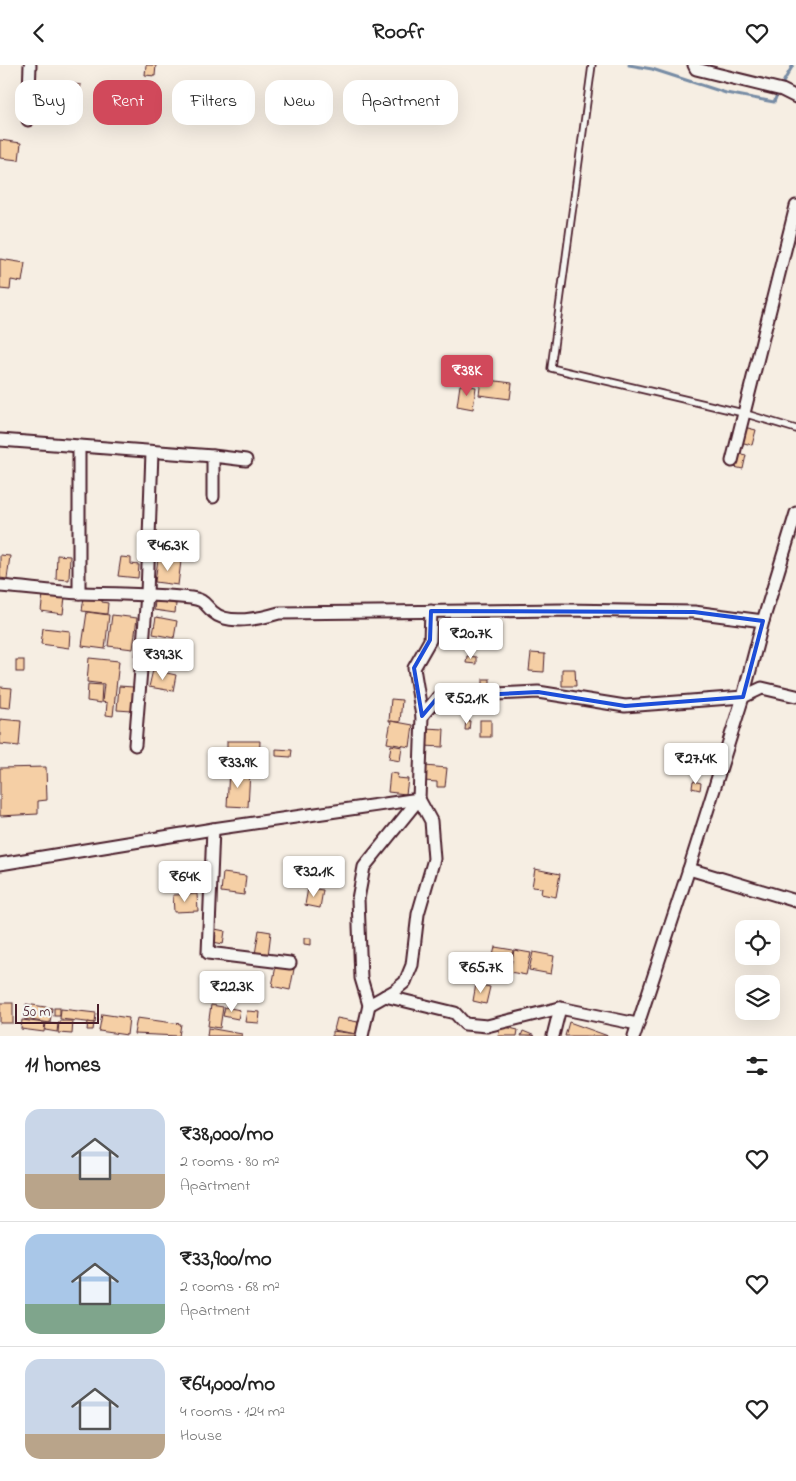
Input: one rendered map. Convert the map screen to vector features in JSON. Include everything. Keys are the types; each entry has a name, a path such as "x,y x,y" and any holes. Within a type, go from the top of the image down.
{"street":[{"path":"29,80 30,65"},
{"path":"694,65 696,69 778,89 796,97"},
{"path":"732,461 796,207"},
{"path":"0,441 214,456 246,460"},
{"path":"79,447 79,593"},
{"path":"135,745 147,594 152,452"},
{"path":"213,497 214,456"},
{"path":"634,1036 743,697 762,621 795,519"},
{"path":"0,586 79,593 147,594 194,599 205,601 214,613 230,619 254,620 279,613 562,610 694,612 762,621"},
{"path":"369,1005 405,982 412,965 418,914 434,859 431,821 419,799 422,717 414,668 430,640 430,611"},
{"path":"422,717 438,697 538,693 625,706 743,697 762,688 796,696"},
{"path":"0,864 213,829 419,799"},
{"path":"362,1036 369,1005 361,978 358,899 364,867 419,799"},
{"path":"213,829 208,953 290,963"},
{"path":"689,869 796,901"},
{"path":"384,996 455,1013 465,1023 487,1026 560,1008 637,1024"},
{"path":"553,1036 560,1008"}],"lane":[{"path":"592,65 551,368 743,413 796,429"}],"highlighted area":[{"path":"431,611 694,612 763,621 743,697 625,706 538,692 438,697 422,716 414,668 430,640"}],"building":[{"path":"146,65 156,65 155,76 145,75"},
{"path":"0,140 21,143 19,160 0,158"},
{"path":"0,259 25,263 22,282 11,280 10,290 0,289"},
{"path":"481,379 512,383 510,399 479,395"},
{"path":"460,385 476,387 473,409 457,406"},
{"path":"744,427 756,430 752,445 740,442"},
{"path":"737,453 746,455 743,469 734,467"},
{"path":"0,555 10,556 7,579 0,578"},
{"path":"57,555 70,556 69,580 56,579"},
{"path":"121,557 131,558 131,564 139,565 138,578 118,576"},
{"path":"158,559 181,561 178,585 155,582"},
{"path":"43,594 65,597 63,614 41,611"},
{"path":"84,597 102,599 102,602 108,603 107,614 82,611"},
{"path":"155,601 176,604 175,613 154,610"},
{"path":"87,612 109,615 105,649 82,646"},
{"path":"112,615 137,618 133,649 108,646"},
{"path":"156,617 177,621 174,638 153,634"},
{"path":"43,628 70,631 69,648 41,644"},
{"path":"531,653 545,654 544,672 529,671"},
{"path":"467,656 476,657 476,664 466,663"},
{"path":"89,658 119,661 113,716 106,715 107,703 102,702 104,684 87,682"},
{"path":"16,660 24,660 24,672 16,672"},
{"path":"562,669 575,669 576,686 562,686"},
{"path":"153,670 176,675 173,691 149,687"},
{"path":"483,679 490,679 490,692 483,692"},
{"path":"88,684 102,685 101,703 87,701"},
{"path":"119,686 133,687 132,711 117,710"},
{"path":"0,687 12,688 10,708 0,707"},
{"path":"391,699 402,700 400,722 389,721"},
{"path":"0,719 21,721 19,746 0,744"},
{"path":"466,720 470,721 469,730 465,730"},
{"path":"480,720 491,720 491,737 480,737"},
{"path":"391,721 413,725 410,747 387,743"},
{"path":"425,728 444,729 443,747 424,746"},
{"path":"227,741 260,741 259,763 227,763"},
{"path":"391,745 402,747 400,761 389,759"},
{"path":"276,749 292,750 291,757 276,756"},
{"path":"425,766 447,768 445,787 437,787 437,782 424,781"},
{"path":"46,767 47,800 38,801 38,814 0,816 0,768"},
{"path":"229,770 250,771 248,807 227,806"},
{"path":"390,773 398,774 397,778 408,779 406,794 388,792"},
{"path":"693,781 701,783 700,790 692,788"},
{"path":"535,869 560,874 556,897 541,894 542,888 532,887"},
{"path":"223,873 246,876 244,895 221,892"},
{"path":"308,888 323,890 320,908 305,905"},
{"path":"197,894 198,911 174,912 173,895"},
{"path":"215,929 225,931 223,944 213,942"},
{"path":"259,930 271,932 268,956 255,954"},
{"path":"304,938 311,938 311,945 304,944"},
{"path":"495,947 513,950 511,963 492,960"},
{"path":"514,950 531,953 526,975 510,972"},
{"path":"533,952 554,956 551,974 529,970"},
{"path":"276,966 294,969 290,990 272,986"},
{"path":"476,984 490,987 486,1004 473,1001"},
{"path":"0,1003 13,1003 13,1023 0,1023"},
{"path":"26,1004 52,1008 50,1023 24,1019"},
{"path":"211,1005 223,1007 220,1028 208,1026"},
{"path":"225,1007 240,1010 238,1019 223,1016"},
{"path":"54,1008 60,1008 60,1016 54,1016"},
{"path":"61,1009 96,1013 95,1023 60,1019"},
{"path":"247,1011 260,1012 259,1023 245,1022"},
{"path":"102,1014 129,1018 127,1035 99,1031"},
{"path":"137,1018 181,1024 179,1036 134,1034"},
{"path":"337,1018 358,1022 356,1034 334,1030"},
{"path":"22,1020 45,1023 44,1032 21,1029"},
{"path":"59,1021 73,1021 72,1034 58,1033"},
{"path":"88,1022 94,1023 93,1030 87,1030"},
{"path":"569,1022 608,1036 565,1036"},
{"path":"46,1023 58,1024 57,1032 45,1030"},
{"path":"501,1026 518,1030 517,1036 498,1036"},
{"path":"208,1028 242,1034 242,1036 207,1036"},
{"path":"332,1031 356,1034 355,1036 332,1036"},
{"path":"523,1031 535,1036 521,1036"}],"waterway":[{"path":"629,65 652,69 726,93 774,102 778,92"},
{"path":"781,86 793,65"}]}
